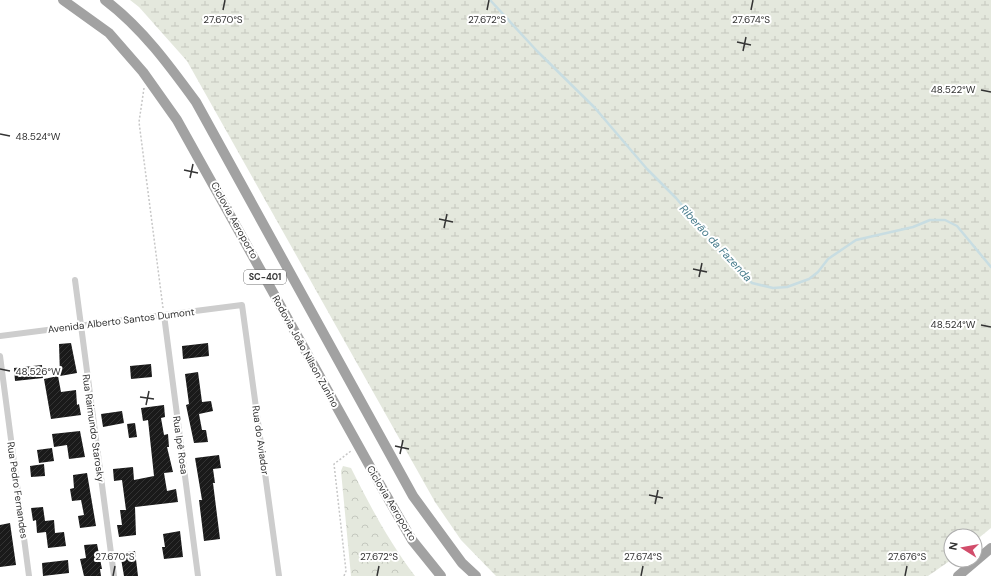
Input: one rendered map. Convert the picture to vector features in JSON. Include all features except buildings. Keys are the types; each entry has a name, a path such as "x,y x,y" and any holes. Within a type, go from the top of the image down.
{"highway":[{"name":"Rodovia João Nilson Zunino","path":"63,0 108,33 143,72 177,120 412,540 441,576"},
{"name":"SC-401","path":"105,0 123,13 162,55 196,102 413,496 462,563 476,576"},
{"path":"958,576 991,548"}],"street":[{"name":"Rua Raimundo Starosky","path":"75,280 114,576"},
{"name":"Avenida Alberto Santos Dumont","path":"0,336 242,305"},
{"name":"Rua do Aviador","path":"242,305 279,576"},
{"name":"Rua Ipê Rosa","path":"164,315 198,576"},
{"name":"Rua Pedro Fernandes","path":"0,356 29,576"}],"path":[{"path":"149,90 144,84 139,122 164,315"},
{"path":"344,576 346,571 334,464 358,444"}],"green space":[{"path":"130,0 991,0 991,528 983,534 983,528 943,528 943,566 928,576 496,576 461,540 435,502 187,61 139,7"},
{"path":"343,466 351,468 380,524 415,576 351,576 341,471"}],"waterway":[{"name":"Riberão da Fazenda","path":"490,0 537,51 595,108 647,169 676,198 726,257 752,283 773,288 787,287 809,279 818,272 828,259 856,240 913,227 930,220 945,220 957,226 991,267"}]}
